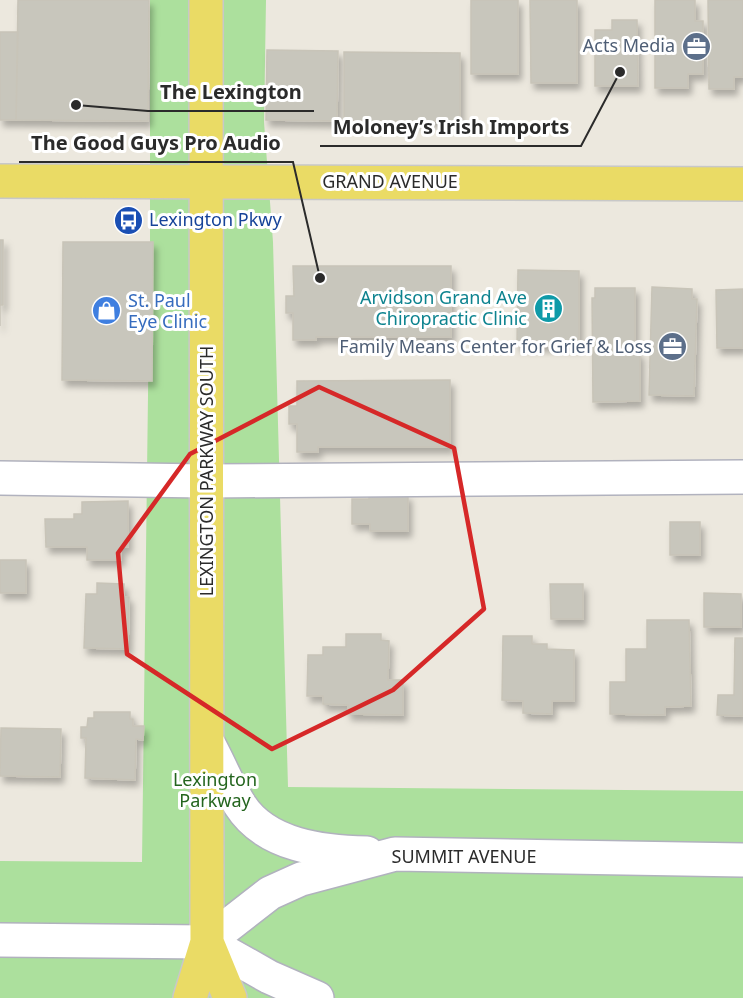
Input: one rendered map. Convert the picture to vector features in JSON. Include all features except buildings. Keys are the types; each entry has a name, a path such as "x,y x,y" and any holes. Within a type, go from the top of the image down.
{"main road":[{"name":"LEXINGTON PARKWAY SOUTH","path":"206,0 207,942"},
{"name":"GRAND AVENUE","path":"0,181 743,184"},
{"path":"190,998 207,942"},
{"path":"207,942 230,998"}],"street":[{"path":"0,478 206,481 743,477"},
{"path":"208,743 240,806 264,829 287,841 308,847 348,853 395,854"},
{"name":"SUMMIT AVENUE","path":"207,942 270,893 301,879 395,854 743,860"},
{"path":"0,940 207,942 269,978 317,998"}],"highlighted area":[{"path":"319,387 454,448 484,609 393,690 272,749 127,654 118,553 190,454"}],"green space":[{"name":"Lexington Parkway","path":"150,0 266,0 264,122 273,242 288,787 743,791 743,998 0,998 0,861 142,862 150,240"}],"place":[{"name":"Acts Media","path":"696,46"},
{"name":"Moloney’s Irish Imports","path":"620,72"},
{"name":"The Lexington","path":"76,105"},
{"name":"Lexington Pkwy","path":"128,220"},
{"name":"The Good Guys Pro Audio","path":"320,278"},
{"name":"Arvidson Grand Ave Chiropractic Clinic","path":"548,308"},
{"name":"St. Paul Eye Clinic","path":"107,311"},
{"name":"Family Means Center for Grief & Loss","path":"673,347"}]}
